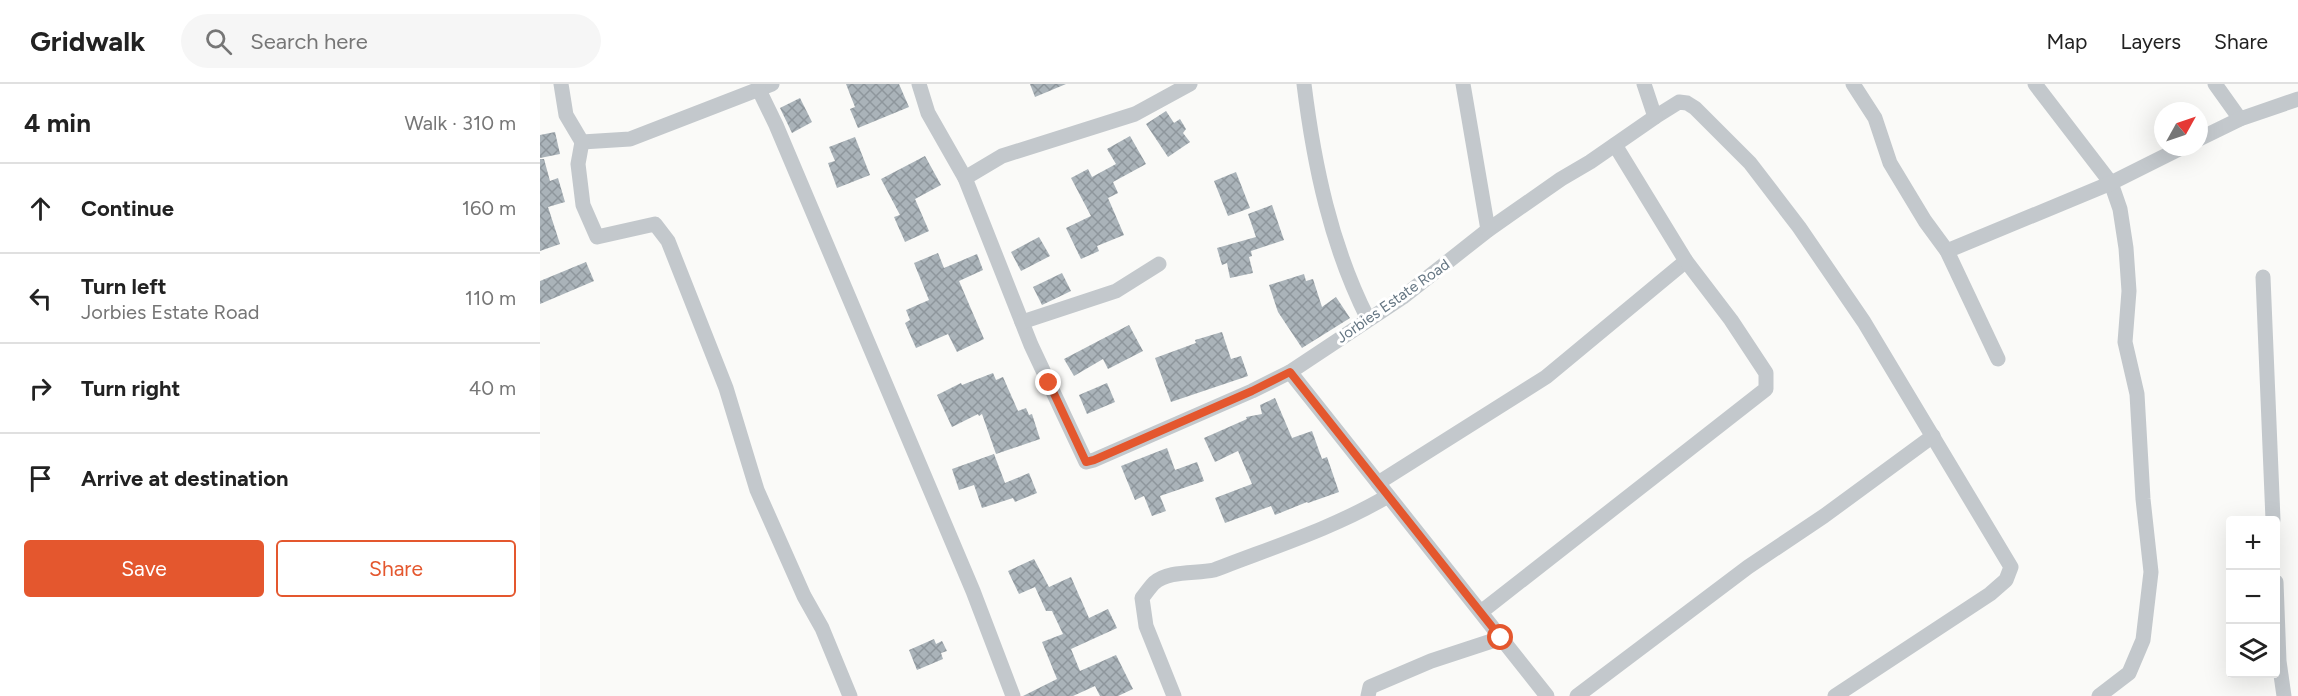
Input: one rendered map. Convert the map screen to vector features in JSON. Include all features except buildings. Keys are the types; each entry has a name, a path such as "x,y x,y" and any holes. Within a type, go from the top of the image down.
{"street":[{"path":"561,84 566,115 582,142 578,164 583,205 597,237 655,224 668,241 726,388 757,490 800,586 822,628 850,696"},
{"path":"919,84 928,113 965,178 1022,322 1116,291 1159,264"},
{"path":"965,178 1002,156 1135,114 1190,84"},
{"path":"1304,84 1311,145 1318,175 1344,264 1368,319"},
{"path":"1463,84 1488,230"},
{"path":"1644,84 1655,117"},
{"path":"1853,84 1875,118 1890,163 1925,221 1947,251 1998,358"},
{"path":"2035,84 2101,168 2110,183 2120,209 2126,248 2129,291 2125,342 2137,394 2143,499 2151,572 2143,640 2129,673 2099,696"},
{"path":"2215,84 2240,119"},
{"path":"582,142 630,139 766,87 776,125 972,591 1013,696"},
{"path":"2208,135 2240,119 2298,99"},
{"name":"Jorbies Estate Road","path":"1022,322 1067,425 1086,462 1094,460 1290,372 1403,297 1488,230 1655,117 1679,102 1687,103 1695,108 1750,163 1799,227 1864,322 1933,436"},
{"path":"1481,612 1766,388 1766,374 1731,320 1686,261 1615,145"},
{"path":"1947,251 2110,183 2165,156"},
{"path":"1378,483 1546,376 1686,261"},
{"path":"2263,277 2273,516"},
{"path":"1290,372 1547,696"},
{"path":"1577,696 1748,567 1824,516 1933,436 2011,567 2006,580 1990,594 1834,696"},
{"path":"1174,696 1146,626 1142,598 1156,582 1172,575 1214,570 1339,521 1388,496"},
{"path":"2278,624 2279,661 2284,696"},
{"path":"1368,696 1370,687 1431,661 1501,638"}],"route":[{"path":"1049,383 1086,462 1252,391 1290,372 1501,638"}]}
